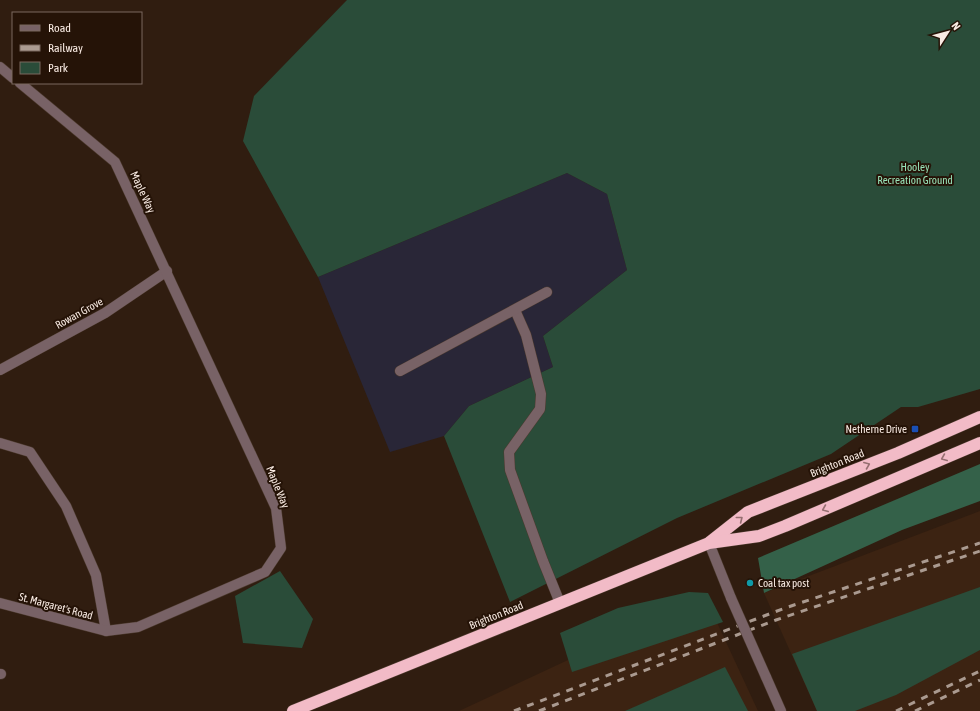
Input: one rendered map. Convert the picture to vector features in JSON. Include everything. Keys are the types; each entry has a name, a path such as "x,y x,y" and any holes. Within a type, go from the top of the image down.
{"highway":[{"name":"Brighton Road","path":"709,543 748,512 898,453 980,417"},
{"name":"Brighton Road","path":"293,711 709,543 759,536 980,443"}],"street":[{"path":"0,67 12,77"},
{"name":"Maple Way","path":"21,84 115,162 276,508 281,548 265,572 138,626 106,631"},
{"name":"Rowan Grove","path":"0,370 105,313 167,271"},
{"path":"400,371 547,292"},
{"path":"515,310 526,335 541,394 540,409 510,452 510,470 542,561 560,603"},
{"path":"0,443 30,452 66,506 96,575 106,631"},
{"path":"709,543 731,598 781,711"},
{"name":"St. Margaret's Road","path":"0,603 106,631"}],"shaded area":[{"path":"567,173 607,194 627,270 543,336 553,367 469,406 444,436 390,452 318,277"},
{"path":"980,511 980,711 817,711 764,593"},
{"path":"713,614 758,711 459,711 568,660"}],"green space":[{"name":"Hooley Recreation Ground","path":"347,0 980,0 980,389 918,407 901,407 831,454 677,518 510,602 444,436 469,406 553,367 543,336 627,270 607,194 567,173 318,277 243,141 254,96"},
{"path":"980,464 980,501 902,530 764,593 758,558"},
{"path":"280,571 313,619 302,648 243,643 235,596"},
{"path":"980,587 980,650 896,695 855,711 817,711 792,654"},
{"path":"689,592 708,593 723,622 572,672 560,633 618,608"},
{"path":"725,667 748,711 625,711"}],"railway":[{"path":"514,711 785,608 980,543"},
{"path":"539,711 776,620 980,551"},
{"path":"896,711 980,671"},
{"path":"915,711 980,680"}],"place":[{"name":"Netherne Drive","path":"915,429"},
{"name":"Coal tax post","path":"750,583"}]}
